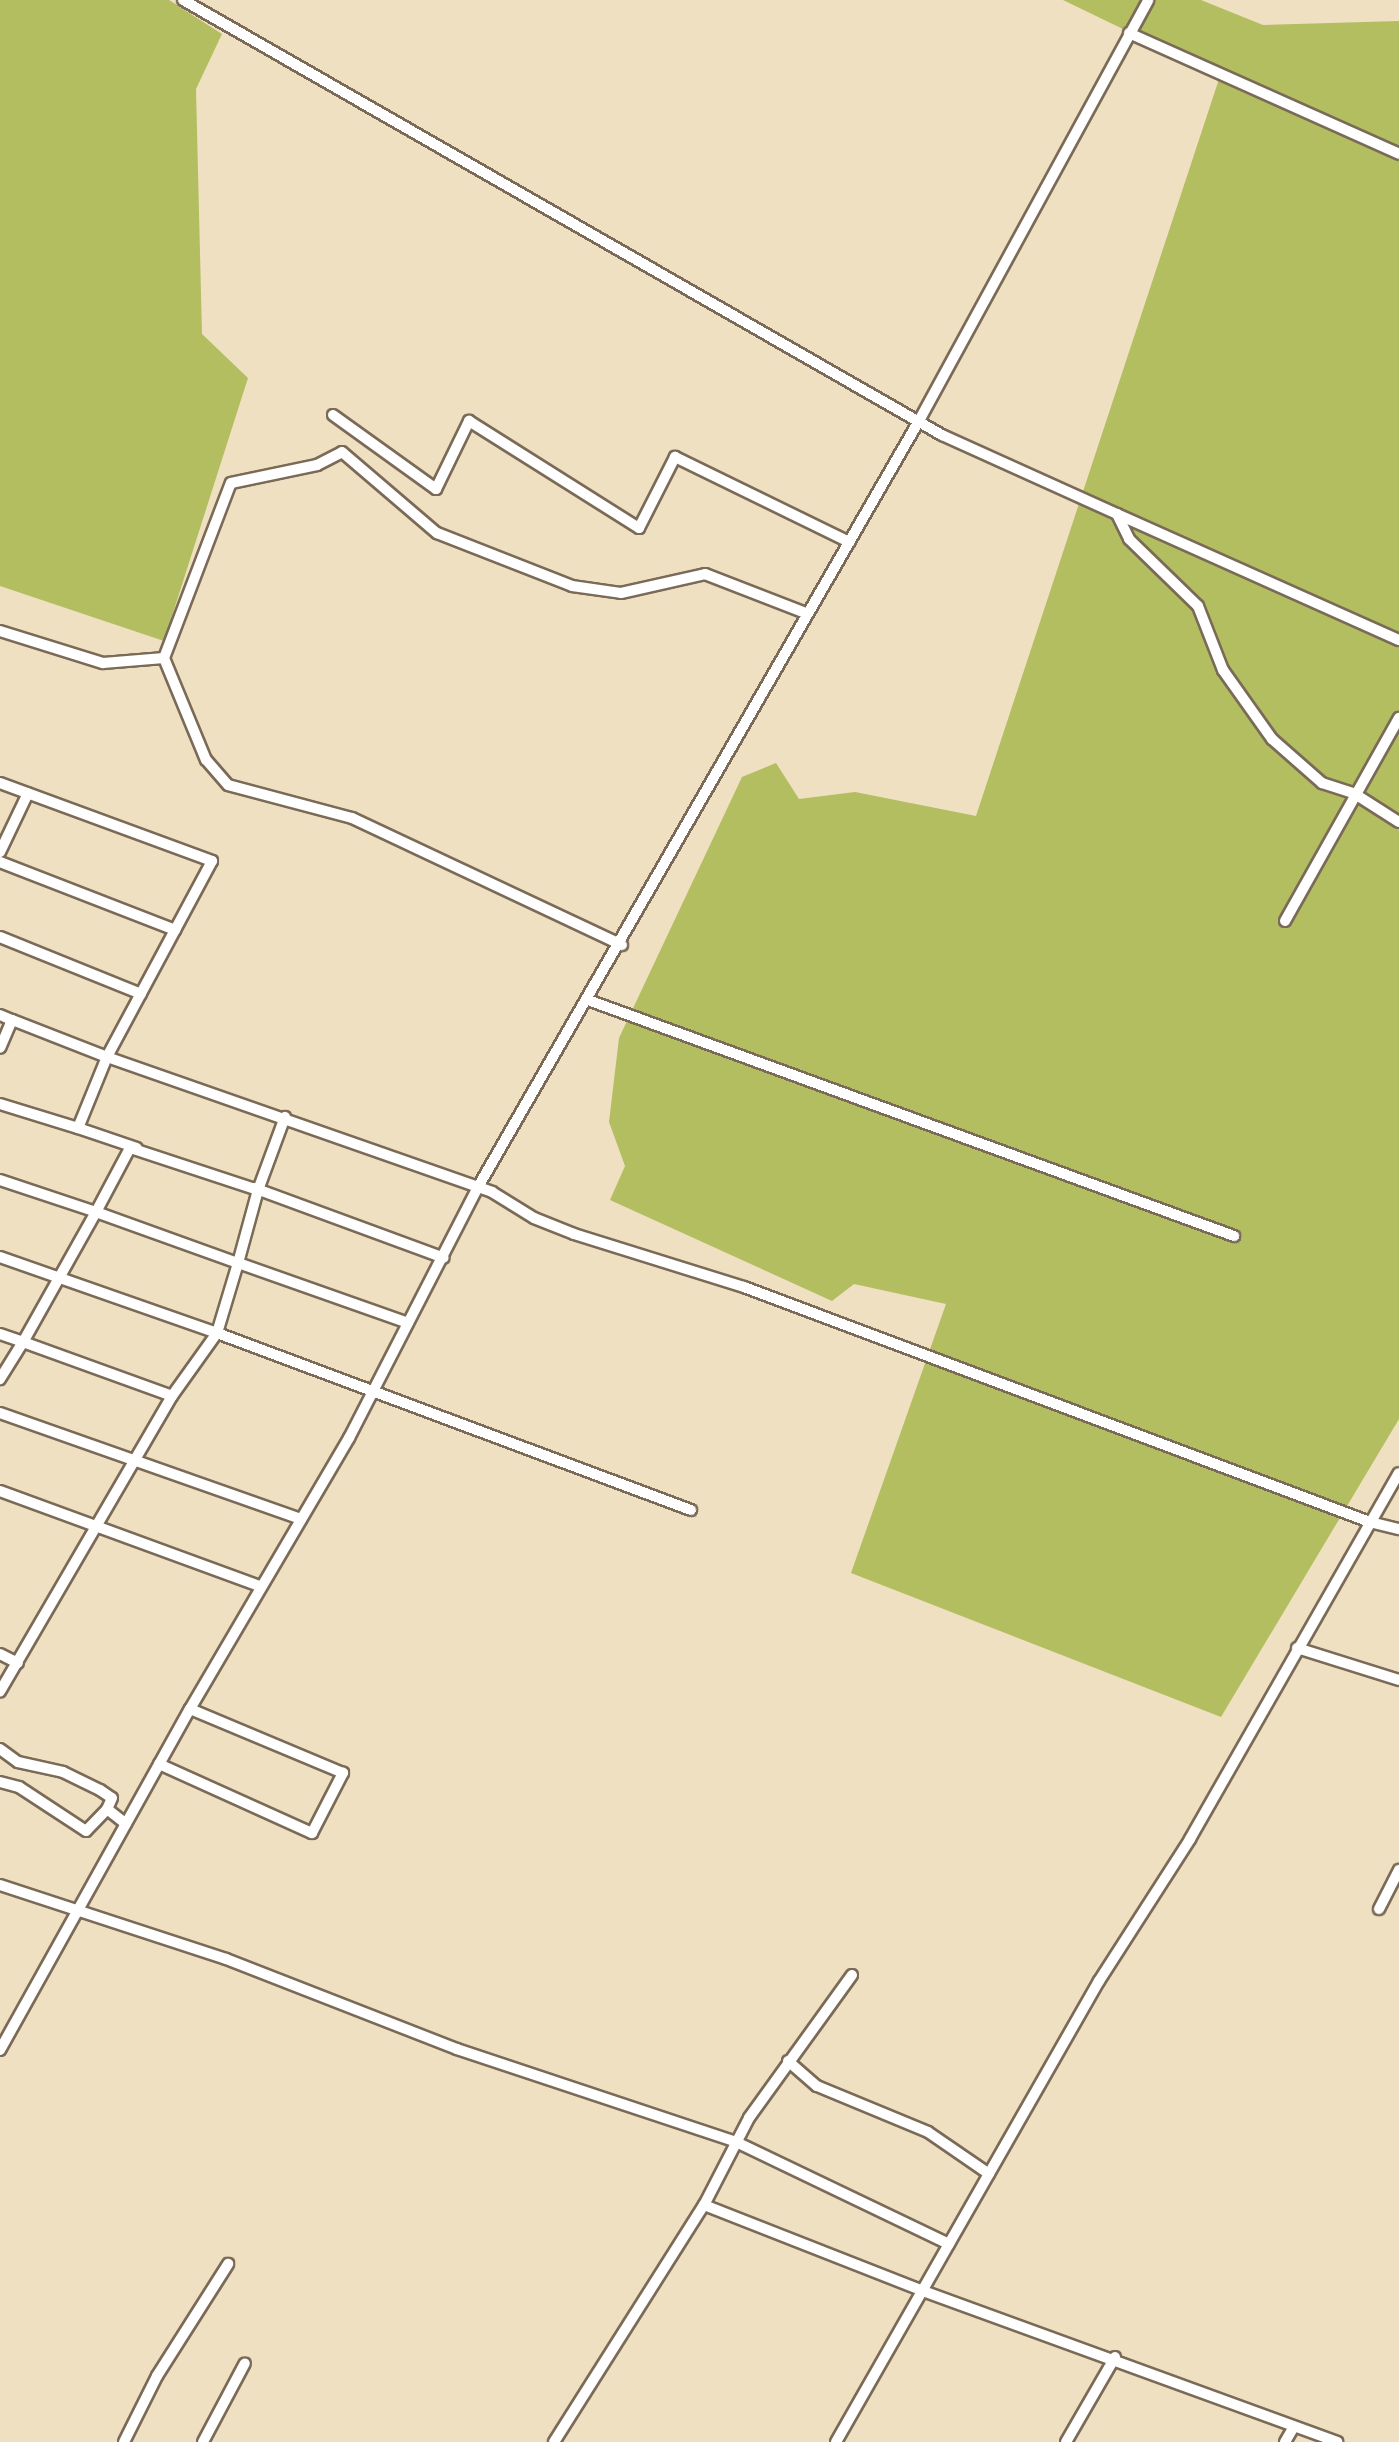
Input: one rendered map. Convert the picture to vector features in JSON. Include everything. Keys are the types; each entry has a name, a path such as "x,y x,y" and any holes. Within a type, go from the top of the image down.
{"street":[{"path":"183,0 1020,474 1399,640"},
{"path":"0,2050 190,1709 301,1519 444,1258 478,1187 622,945 920,419 1148,0"},
{"path":"1129,33 1399,154"},
{"path":"333,415 436,489 469,421 639,528 675,457 849,542"},
{"path":"622,945 352,818 228,785 206,760 164,658 231,483 317,465 342,452 437,533 572,586 621,593 705,574 808,614"},
{"path":"1117,514 1129,539 1198,606 1223,670 1272,739 1322,783 1355,794 1399,822"},
{"path":"0,631 103,663 164,658"},
{"path":"1285,921 1399,718"},
{"path":"0,783 212,861 107,1057 78,1128"},
{"path":"0,852 28,793"},
{"path":"0,862 175,930"},
{"path":"0,937 141,994"},
{"path":"588,1000 1234,1236"},
{"path":"0,1015 107,1057 478,1187 574,1234 744,1287 1370,1522 1399,1529"},
{"path":"0,1048 12,1020"},
{"path":"0,1104 258,1190 444,1258"},
{"path":"0,1692 98,1528 135,1457 172,1396 217,1333 258,1190 285,1117"},
{"path":"0,1379 130,1148 258,1190"},
{"path":"0,1180 408,1323"},
{"path":"0,1257 217,1333 370,1393 691,1510"},
{"path":"0,1334 172,1396"},
{"path":"0,1413 135,1457 301,1519"},
{"path":"836,2442 1399,1473"},
{"path":"0,1491 260,1586"},
{"path":"1297,1648 1399,1680"},
{"path":"0,1654 18,1663"},
{"path":"159,1764 312,1833 343,1773 190,1709"},
{"path":"0,1749 18,1762 63,1772 112,1798 107,1809 86,1831 19,1787 0,1782"},
{"path":"107,1809 126,1824"},
{"path":"1379,1909 1399,1870"},
{"path":"0,1885 226,1959 457,2049 736,2142 949,2244"},
{"path":"554,2442 704,2205 736,2142 788,2061 852,1975"},
{"path":"788,2061 817,2086 928,2132 989,2174"},
{"path":"704,2205 923,2291 1115,2357 1293,2428 1337,2442"},
{"path":"124,2442 157,2376 228,2264"},
{"path":"1066,2442 1115,2357"},
{"path":"203,2442 245,2363"},
{"path":"1285,2442 1293,2428"}],"green space":[{"path":"0,0 169,0 222,34 196,89 202,334 248,378 164,641 0,586"},
{"path":"1063,0 1201,0 1263,25 1399,21 1399,1419 1221,1717 851,1573 946,1304 854,1284 832,1301 610,1200 625,1166 609,1122 619,1038 742,777 776,763 799,799 855,792 976,816 1220,76"}]}
